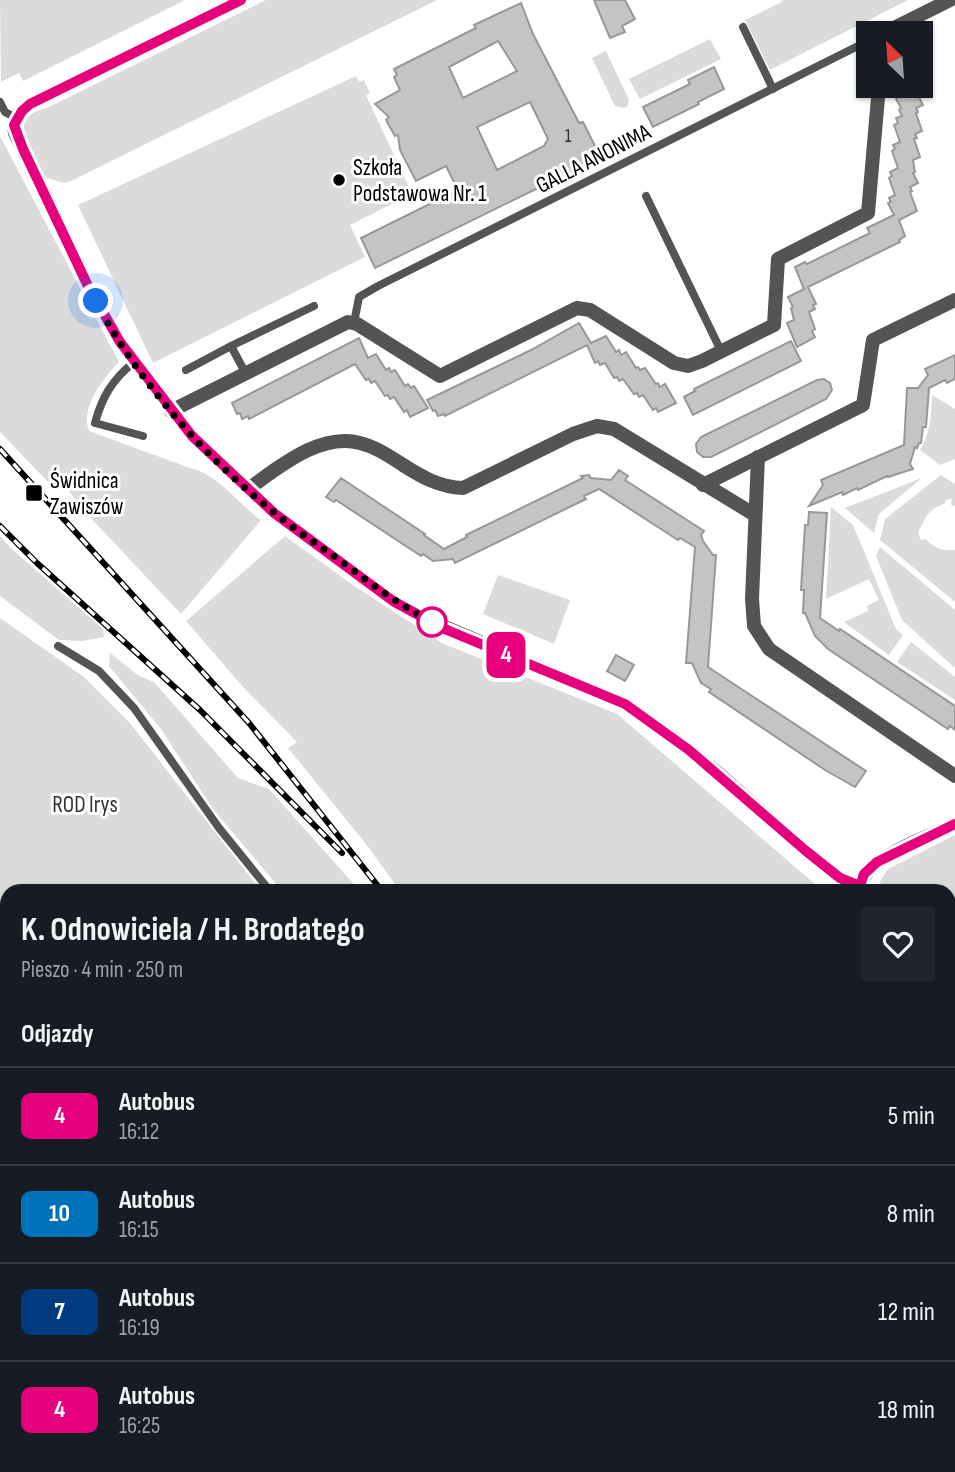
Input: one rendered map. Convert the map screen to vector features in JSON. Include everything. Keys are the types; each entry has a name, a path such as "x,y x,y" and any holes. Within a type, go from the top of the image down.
{"street":[{"path":"241,0 30,104 16,118 15,133 103,316 134,362 171,411 213,458 274,513 393,601 447,630 625,704 710,767 806,851 840,878 853,884"},
{"path":"908,21 950,0"},
{"path":"171,411 348,322 354,323 440,376 577,308 590,310 674,363 688,366 722,351 774,325 778,259 868,213 878,98"},
{"path":"703,485 863,405 873,340 955,300"},
{"path":"248,489 277,468 317,447 341,440 378,450 428,481 450,488 463,488 597,426 614,429 755,515"},
{"path":"758,457 752,598 754,626 769,649 955,776"},
{"path":"862,884 864,874 877,862 955,824"}],"lane":[{"path":"743,27 773,89"},
{"name":"GALLA ANONIMA","path":"354,323 359,297 377,286 856,47"},
{"path":"0,102 5,112 16,118"},
{"path":"646,196 722,351"},
{"path":"186,370 314,306"},
{"path":"231,346 246,374"},
{"path":"134,362 118,375 102,398 95,424 143,436"},
{"path":"58,646 99,671 135,708 219,828 264,884"}],"green space":[{"path":"0,0 185,0 23,81 19,73 1,82"},
{"path":"266,0 437,0 71,181 64,183 44,177 25,136 27,119 34,113"},
{"path":"908,0 867,21 856,21 856,26 770,70 745,20 782,2"},
{"path":"710,39 721,59 640,99 629,79"},
{"path":"606,51 629,100 627,107 615,106 592,58"},
{"path":"356,76 359,82 364,80 370,93 366,95 412,194 350,225 365,257 153,363 78,205"},
{"path":"0,136 119,362 100,385 90,403 87,422 89,431 200,471 218,482 261,520 181,614 88,515 59,479 48,482 0,432"},
{"path":"932,395 955,409 955,459 940,465 920,450 931,417"},
{"path":"941,475 955,484 955,506 951,505 952,499 946,500 931,511 918,533 921,540 925,539 938,548 955,550 955,602 880,540 885,519"},
{"path":"922,478 879,514 874,533 845,508"},
{"path":"831,507 853,525 896,629 903,635 889,655 844,622 868,611 867,606 879,600 869,579 826,599"},
{"path":"0,536 103,629 104,637 82,641 59,640 0,596"},
{"path":"285,536 350,583 442,643 617,714 815,884 395,884 288,748 297,742 244,688 186,621"},
{"path":"880,547 955,610 955,668 902,620 876,556"},
{"path":"498,575 570,600 554,644 483,614"},
{"name":"ROD Irys","path":"0,618 84,677 130,723 256,884 0,884"},
{"path":"911,642 955,677 955,700 897,662"},
{"path":"110,653 139,676 154,682 238,778 269,789 354,884 276,884 213,809 161,729 109,666"},
{"path":"955,835 955,884 880,884 888,869"}],"building":[{"path":"594,0 625,0 635,19 622,26 625,32 610,38"},
{"path":"521,3 533,34 579,123 583,122 598,152 593,165 563,180 561,177 375,268 361,238 458,190 446,166 416,181 400,150 398,135 395,136 386,120 389,117 375,104 400,90 394,77 397,75 394,69 476,28 474,25","holes":["498,41 517,71 463,98 449,67","530,102 548,139 544,146 497,170 477,127"]},
{"path":"714,67 724,89 653,127 643,107 690,84 688,80"},
{"path":"919,98 923,105 916,108 922,131 915,134 917,138 914,139 920,157 913,160 913,173 918,183 910,187 917,211 899,220 905,236 900,242 808,287 816,304 813,305 815,309 809,312 815,337 797,347 787,323 794,320 793,307 788,297 804,289 795,267 805,262 807,264 870,233 867,228 894,215 888,203 891,202 889,198 895,195 889,178 892,176 890,172 898,168 892,151 895,149 893,145 900,142 894,125 898,123 896,118 902,116 896,99"},
{"path":"579,323 591,343 606,336 616,352 619,350 621,355 626,352 636,368 645,368 660,387 665,384 676,403 658,412 656,408 653,410 643,395 639,397 623,379 619,381 617,377 614,378 605,363 595,363 587,345 445,416 438,416 435,410 433,411 427,400 531,350"},
{"path":"359,338 368,358 376,354 386,370 395,370 405,386 414,386 428,408 410,417 394,397 390,399 388,395 385,396 375,381 371,383 369,379 366,380 355,364 249,419 248,416 242,419 240,413 237,414 232,403"},
{"path":"791,341 801,361 693,415 684,397 695,391 694,389"},
{"path":"955,355 955,379 947,383 945,380 929,388 926,427 923,427 921,443 915,447 910,464 913,469 887,476 843,495 842,492 809,506 823,485 821,480 904,445 907,388 918,388 928,375 925,369"},
{"path":"824,379 830,383 832,390 826,399 711,457 703,457 697,452 696,444 701,437"},
{"path":"619,470 628,476 625,480 704,531 701,535 703,541 713,555 716,555 708,667 866,771 855,787 825,770 709,692 711,689 701,683 692,663 686,663 695,547 680,538 678,540 599,489 584,496 586,499 455,563 453,559 433,561 423,554 421,556 336,500 334,502 326,497 341,478 444,549 467,537 466,535 583,478 581,476 611,480"},
{"path":"809,512 827,513 820,618 955,706 955,730 950,726 948,729 828,649 815,636 803,613 804,590 801,590 805,525 808,525"},
{"path":"616,655 634,665 625,681 607,671"}],"railway":[{"path":"0,449 249,723 376,884"},
{"path":"0,526 37,563 200,710 342,853"}],"bus line":[{"name":"4","path":"241,0 30,104 16,118 15,133 103,316 120,342 171,411 213,458 274,513 393,601 447,630 625,704 719,774 840,878 855,884"},
{"name":"4","path":"861,884 864,874 877,862 955,824"}],"place":[{"name":"Szkoła Podstawowa Nr. 1","path":"339,180"},
{"name":"Świdnica Zawiszów","path":"34,493"}],"route":[{"path":"96,301 111,329 137,366 171,411 213,458 274,513 393,601 432,622"}]}
